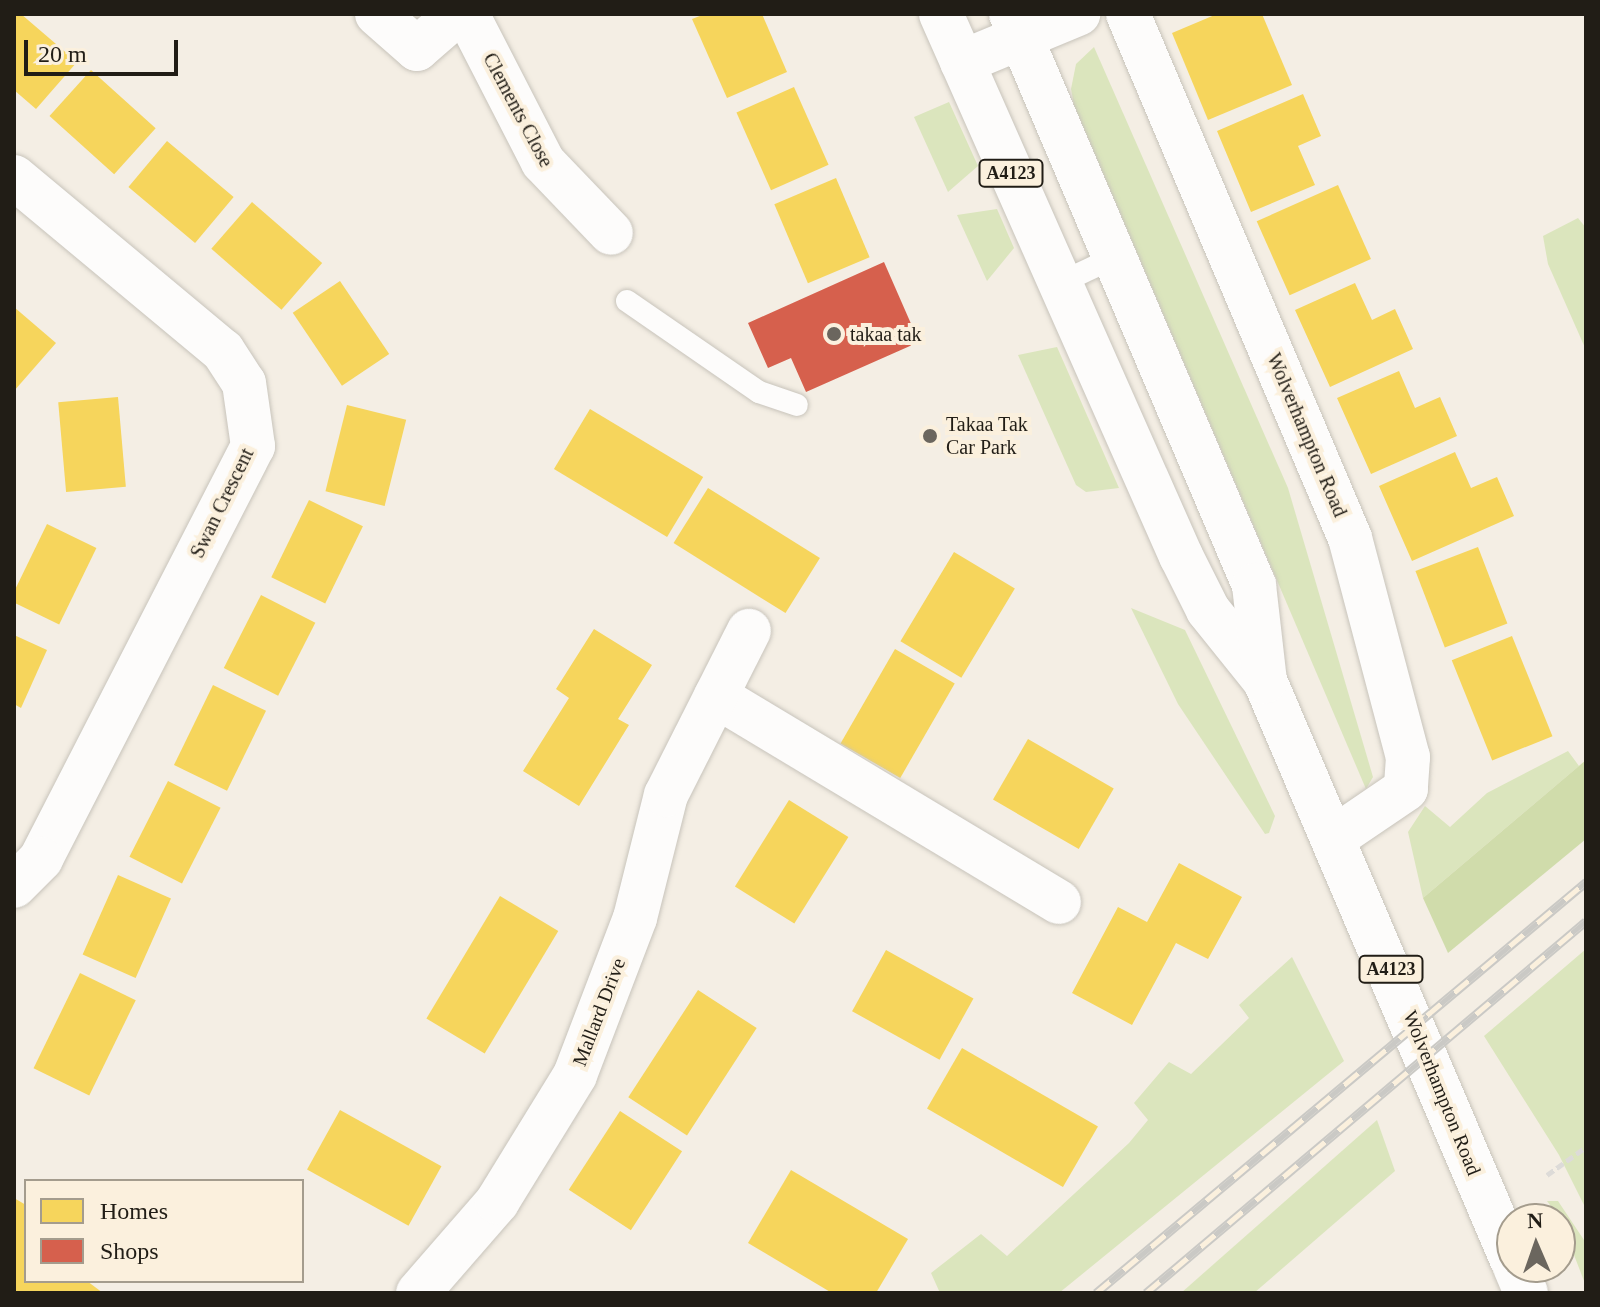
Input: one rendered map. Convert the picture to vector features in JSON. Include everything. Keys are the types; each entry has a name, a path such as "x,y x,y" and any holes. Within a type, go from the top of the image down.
{"main road":[{"path":"377,14 417,49 457,14"},
{"name":"Clements Close","path":"467,14 543,162 611,233"},
{"name":"Wolverhampton Road","path":"941,14 1208,610 1265,681 1496,1222"},
{"path":"962,62 1016,25 1078,14"},
{"name":"Wolverhampton Road","path":"1128,14 1350,538 1408,757 1406,789 1334,838"},
{"name":"Wolverhampton Road","path":"1016,25 1117,256 1254,585 1265,681"},
{"name":"Swan Crescent","path":"14,177 223,351 244,383 253,446 41,859 14,886"},
{"name":"Mallard Drive","path":"418,1293 497,1202 575,1075 635,918 666,795 749,631"},
{"path":"716,696 1059,902"}],"lane":[{"path":"1060,283 1117,256"},
{"path":"627,301 759,392 797,405"}],"path":[{"path":"1547,1175 1586,1147"}],"green space":[{"path":"1094,47 1288,488 1373,777 1366,789 1074,105 1071,89 1076,64"},
{"path":"949,102 978,166 948,192 914,117"},
{"path":"997,209 1014,248 987,281 957,215"},
{"path":"1578,218 1586,228 1586,350 1548,264 1543,236"},
{"path":"1057,347 1119,488 1086,492 1076,485 1018,355"},
{"path":"1131,608 1185,630 1275,816 1269,833 1265,834 1178,704"},
{"path":"1568,751 1579,766 1423,898 1408,832 1425,806 1450,827 1487,793"},
{"path":"1586,760 1586,839 1448,953 1423,898"},
{"path":"1586,949 1586,1209 1559,1155 1484,1036"},
{"path":"1292,957 1344,1061 1059,1293 940,1293 931,1273 981,1234 1007,1256 1129,1143 1148,1120 1134,1103 1169,1062 1191,1074 1249,1018 1239,1005"},
{"path":"1377,1120 1395,1171 1254,1293 1181,1293"},
{"path":"1576,1228 1586,1243 1586,1286 1576,1260"}],"building: Homes":[{"path":"14,14 21,14 77,62 36,109 14,90"},
{"path":"705,14 762,14 787,72 727,98 692,19"},
{"path":"1217,14 1262,14 1292,85 1208,120 1172,33"},
{"path":"91,70 156,128 114,174 50,116"},
{"path":"794,87 829,165 771,190 736,113"},
{"path":"1303,94 1321,136 1298,146 1315,185 1251,212 1217,131"},
{"path":"167,141 234,197 195,243 128,187"},
{"path":"836,178 870,257 808,283 774,204"},
{"path":"1338,185 1371,259 1290,295 1257,221"},
{"path":"252,202 322,263 282,310 211,249"},
{"path":"340,281 389,354 342,386 293,313"},
{"path":"1355,283 1372,320 1395,309 1413,349 1330,387 1295,310"},
{"path":"14,307 56,343 14,391"},
{"path":"1399,371 1415,408 1440,397 1457,436 1371,474 1337,398"},
{"path":"118,397 126,487 66,492 58,402"},
{"path":"347,405 406,420 385,506 325,491"},
{"path":"590,409 703,477 667,537 554,469"},
{"path":"1455,452 1471,488 1497,477 1514,516 1412,561 1379,486"},
{"path":"708,488 820,558 785,613 674,543"},
{"path":"309,500 363,526 325,604 271,577"},
{"path":"47,524 96,548 59,625 14,602 14,592"},
{"path":"1478,547 1507,624 1445,648 1415,571"},
{"path":"954,552 1015,589 961,678 900,641"},
{"path":"261,595 315,623 278,696 224,668"},
{"path":"594,629 652,665 618,719 629,725 579,806 523,771 569,698 556,689"},
{"path":"14,635 47,650 21,708 14,704"},
{"path":"1512,636 1552,736 1492,760 1452,660"},
{"path":"895,649 955,684 900,778 840,743"},
{"path":"213,685 266,711 227,791 174,765"},
{"path":"1028,739 1114,789 1079,849 993,800"},
{"path":"168,781 221,808 182,884 129,857"},
{"path":"789,800 848,837 794,924 735,887"},
{"path":"1179,863 1242,897 1208,959 1176,943 1132,1025 1072,993 1118,907 1147,922"},
{"path":"118,875 171,899 136,978 83,954"},
{"path":"500,896 558,931 485,1054 426,1019"},
{"path":"886,950 973,998 940,1060 852,1011"},
{"path":"80,973 136,1000 89,1095 34,1068"},
{"path":"698,990 757,1028 687,1135 628,1097"},
{"path":"962,1048 1098,1126 1063,1187 927,1109"},
{"path":"340,1110 441,1166 408,1226 307,1169"},
{"path":"620,1111 682,1151 631,1230 569,1190"},
{"path":"791,1170 908,1239 876,1293 832,1293 748,1243"},
{"path":"14,1198 24,1204 24,1283 90,1283 103,1293 14,1293"}],"building: Shops":[{"name":"takaa tak","path":"884,262 919,342 806,392 791,358 768,368 748,323"}],"railway":[{"path":"1096,1293 1586,882"},
{"path":"1146,1293 1586,921"}],"place":[{"name":"takaa tak","path":"834,334"},
{"name":"Takaa Tak Car Park","path":"930,436"}]}
